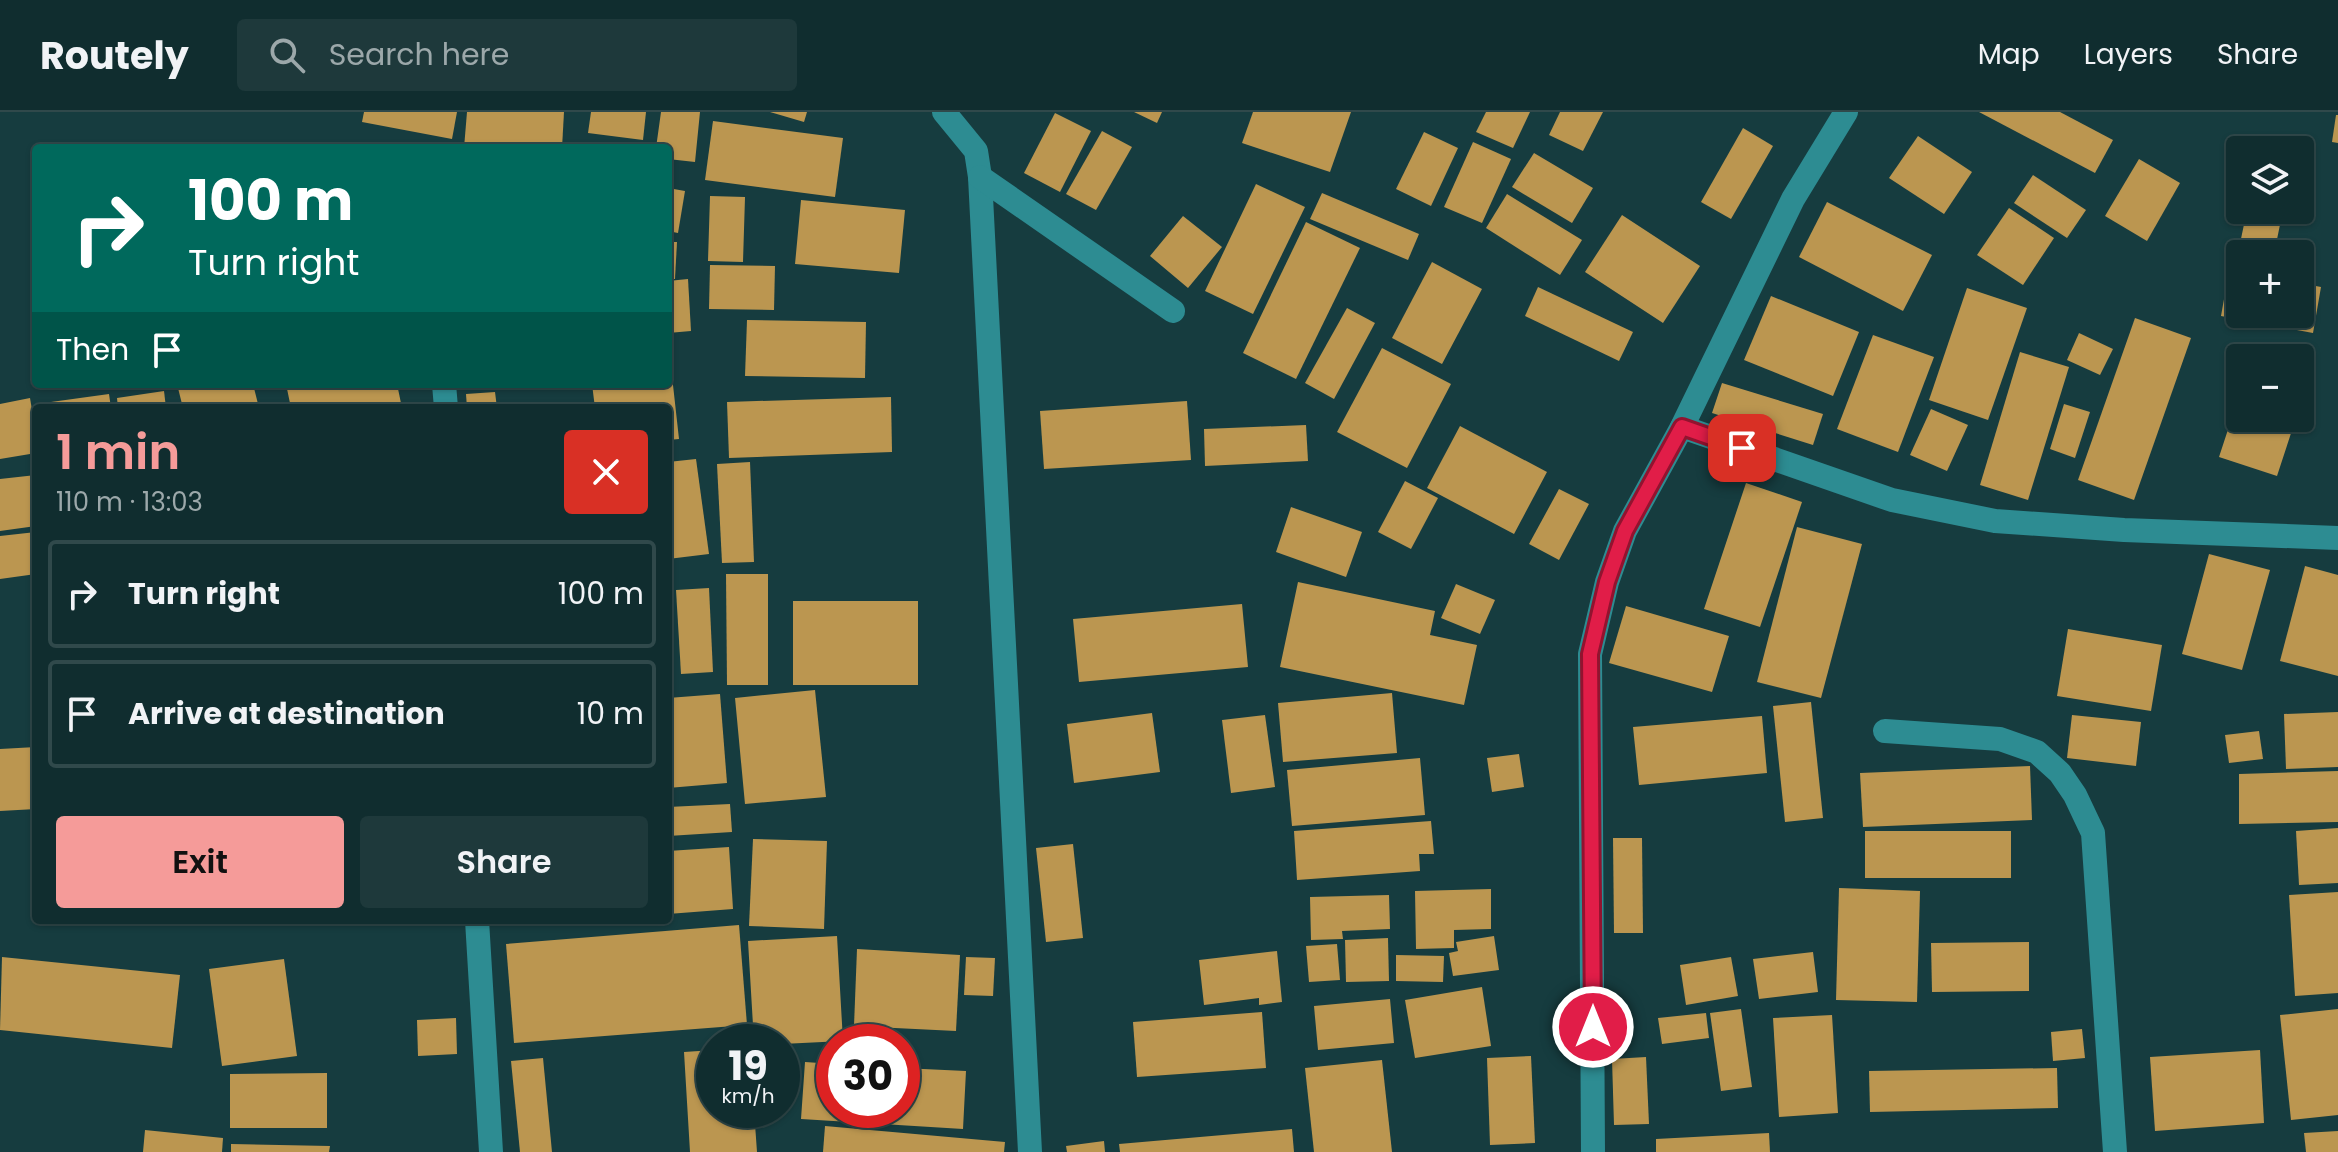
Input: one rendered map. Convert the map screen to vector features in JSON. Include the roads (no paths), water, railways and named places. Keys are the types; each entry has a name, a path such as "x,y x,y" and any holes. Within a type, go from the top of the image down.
{"street":[{"path":"944,112 976,151 980,177 1030,1152"},
{"path":"1593,1152 1590,654 1607,582 1625,531 1682,427 1793,199 1846,112"},
{"path":"980,177 1173,311"},
{"path":"1682,427 1892,500 1995,521 2124,530 2338,538"},
{"path":"1885,731 2000,739 2037,752 2060,773 2075,795 2093,833 2115,1152"},
{"path":"477,924 491,1152"}]}
